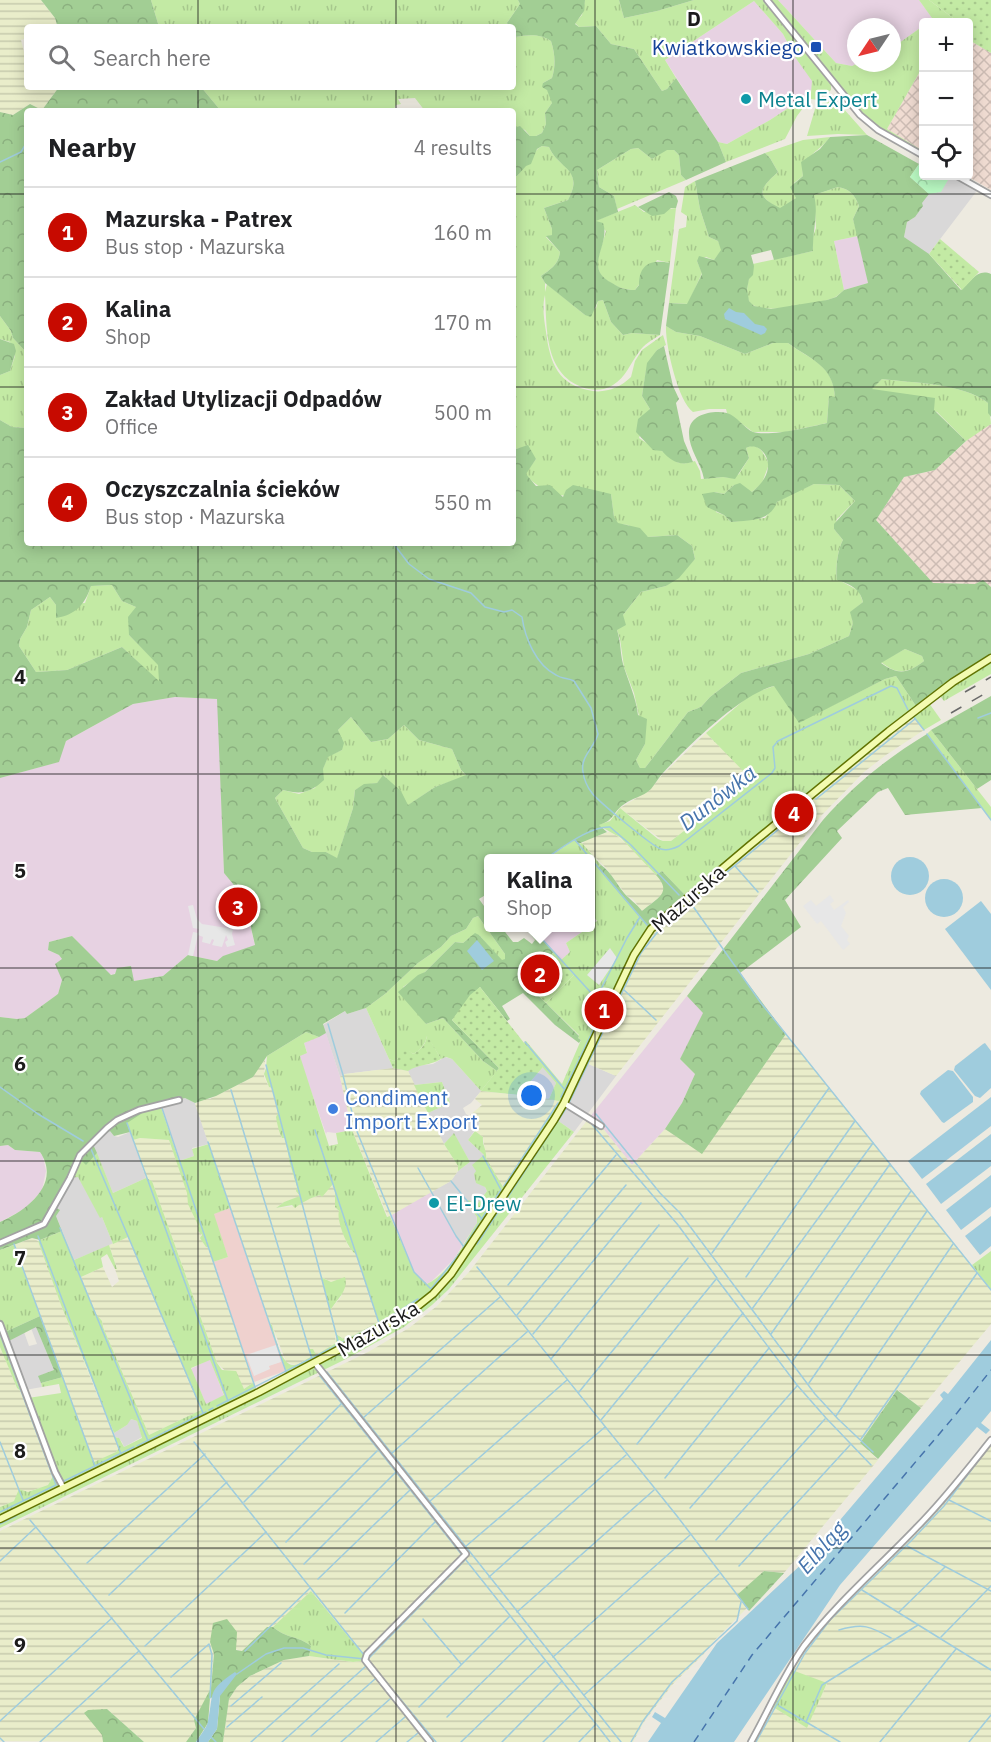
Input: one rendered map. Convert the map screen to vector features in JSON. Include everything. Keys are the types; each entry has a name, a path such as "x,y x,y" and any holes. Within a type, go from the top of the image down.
{"main road":[{"name":"Mazurska","path":"0,1519 315,1363 406,1315 439,1288 466,1253 564,1103 634,955 651,929 898,724 953,682 991,658"}],"street":[{"path":"767,0 860,115 878,130 919,153"},
{"path":"964,180 991,195"},
{"path":"0,1243 44,1224 80,1155 106,1128 117,1120 140,1110 179,1100"},
{"path":"564,1103 601,1126"},
{"path":"0,1324 55,1472 63,1487"},
{"path":"315,1363 466,1554 368,1654 365,1660 430,1742"},
{"path":"751,1742 790,1668 822,1624 848,1594 918,1527 991,1440"}],"shaded area":[{"path":"778,0 919,0 932,18 919,18 919,29 901,42 901,18 847,18 847,65 836,63"},
{"name":"Metal Expert","path":"754,1 783,34 795,57 813,81 811,93 770,120 727,144 718,142 665,60"},
{"path":"973,42 991,53 991,190 973,180"},
{"path":"919,73 919,149 887,129"},
{"path":"919,162 919,180 964,180 979,188 928,255 904,237 907,222 915,217 910,177"},
{"path":"858,236 868,283 844,290 834,241"},
{"path":"991,424 991,587 982,580 975,584 933,583 876,520 904,477 935,470 973,435"},
{"path":"175,697 218,699 224,873 243,893 255,946 224,956 217,961 188,955 163,976 134,981 117,971 113,975 107,973 72,936 49,942 48,950 62,959 62,980 58,994 25,1018 0,1017 0,778 58,762 66,741 133,704"},
{"path":"830,895 834,901 830,904 834,910 848,900 849,902 843,907 846,913 841,926 849,936 847,940 850,944 843,950 821,921 817,924 803,906 811,900 816,906"},
{"path":"193,905 197,919 202,924 233,929 235,945 227,947 226,935 222,947 212,945 214,940 212,939 210,944 202,942 203,937 198,935 193,956 188,955 193,932 198,933 199,929 193,928 188,906"},
{"path":"536,932 582,932 566,943 570,952 561,960"},
{"path":"610,948 617,958 599,985 587,975"},
{"path":"687,996 704,1013 680,1059 695,1074 682,1103 665,1129 632,1165 601,1126 589,1118"},
{"path":"366,1008 393,1068 345,1074 340,1077 323,1025 345,1011 347,1014"},
{"path":"326,1033 340,1077 352,1130 327,1132 326,1134 299,1056 307,1052 304,1043"},
{"path":"445,1057 452,1059 481,1091 471,1103 463,1108 466,1114 480,1123 468,1140 484,1155 476,1171 487,1191 476,1206 477,1223 462,1246 430,1192 451,1181 458,1171 470,1162 454,1134 444,1144 428,1113 450,1103 442,1082 414,1085 408,1071 415,1066 433,1064"},
{"path":"586,1063 616,1076 574,1132 557,1120"},
{"path":"543,1067 556,1083 549,1099 520,1095 522,1089"},
{"path":"185,1098 195,1103 209,1144 192,1148 194,1156 179,1161 160,1104"},
{"path":"110,1130 114,1136 118,1137 130,1132 146,1178 113,1193 92,1142"},
{"path":"8,1145 15,1150 40,1152 46,1171 42,1190 26,1208 0,1222 0,1146"},
{"path":"78,1176 102,1217 113,1244 74,1260 56,1216 55,1206 70,1178"},
{"path":"430,1192 462,1246 454,1259 427,1284 414,1272 390,1216"},
{"path":"230,1208 285,1371 254,1382 213,1262 228,1257 213,1214"},
{"path":"36,1327 54,1370 39,1376 42,1387 25,1390 7,1342 24,1332 29,1346 37,1344 31,1328"},
{"path":"276,1345 281,1362 269,1366 270,1369 254,1376 246,1355"},
{"path":"210,1359 224,1396 206,1404 191,1369"},
{"path":"128,1420 137,1421 142,1437 124,1447 114,1433 127,1425"}],"green space":[{"path":"0,0 41,0 55,18 57,24 24,24 24,39 21,40 24,52 24,90 57,90 43,108 30,104 13,115 0,112"},
{"path":"41,0 151,0 158,24 57,24 55,18"},
{"path":"151,0 518,0 520,4 508,24 158,24"},
{"path":"518,0 585,0 584,11 575,24 579,27 596,26 611,44 634,49 662,91 667,89 676,78 718,142 726,162 686,180 681,175 679,155 674,150 667,150 652,159 638,148 631,149 597,170 599,187 614,196 618,212 596,221 603,223 604,231 598,263 603,277 620,287 635,290 639,285 641,272 647,265 657,262 670,263 660,335 632,333 623,335 611,322 603,300 598,301 591,317 585,315 545,283 541,276 556,263 560,252 546,236 552,235 552,229 544,208 568,200 573,182 572,175 549,147 542,146 537,149 531,164 516,176 516,127 520,126 530,136 542,133 546,124 545,113 552,103 547,90 542,87 543,83 552,78 554,64 551,41 538,36 516,37 516,24 508,24 520,4"},
{"path":"585,0 619,0 624,18 694,0 763,0 831,83 831,90 818,100 811,99 808,94 811,93 812,81 795,57 783,34 754,1 665,60 676,78 667,89 662,91 634,49 611,44 596,26 579,27 575,23 582,15"},
{"path":"619,0 694,0 624,18"},
{"path":"767,0 778,0 836,63 847,65 847,72 901,72 901,42 919,29 919,73 887,129 919,149 919,154 868,123"},
{"path":"919,0 929,0 953,18 932,18"},
{"path":"929,0 991,0 991,53 973,42 973,18 953,18"},
{"path":"533,35 547,38 551,41 553,50 552,78 543,83 551,96 552,103 545,113 546,124 542,133 536,136 530,136 525,130 516,127 516,108 423,108 415,98 398,99 401,104 394,108 218,108 204,90 516,90 516,37"},
{"path":"57,90 204,90 218,108 43,108"},
{"path":"802,99 806,104 785,139 726,162 718,142 727,144"},
{"path":"826,100 842,107 867,135 807,136 815,109"},
{"path":"30,104 38,108 24,108 24,350 13,338 11,331 0,316 0,112 13,115"},
{"path":"867,135 919,164 910,177 929,194 915,217 907,222 904,237 929,254 961,290 978,274 991,274 991,417 988,413 988,403 966,391 882,379 872,389 935,398 934,410 966,441 935,470 904,477 876,520 933,583 975,584 983,580 991,587 991,655 962,672 916,706 896,676 885,679 799,723 774,686 760,691 714,723 662,774 648,792 626,803 611,819 599,825 607,832 578,844 574,840 552,854 484,854 484,896 479,899 484,906 484,924 478,916 473,918 466,929 451,936 441,947 418,963 385,994 366,1008 347,1014 345,1011 323,1024 326,1033 319,1037 306,1032 267,1056 253,1077 216,1096 195,1103 185,1098 146,1108 127,1123 130,1132 114,1136 110,1131 92,1142 97,1153 86,1165 79,1158 55,1207 60,1210 56,1216 62,1231 40,1240 32,1238 0,1250 0,1222 20,1211 38,1195 47,1175 46,1164 40,1152 15,1150 8,1145 0,1146 0,1017 25,1018 58,994 62,980 55,964 62,959 48,950 49,942 72,936 111,975 115,974 117,968 131,966 134,981 163,976 188,955 217,961 223,956 255,945 243,893 224,873 217,699 175,697 133,704 66,741 59,762 0,778 0,420 12,427 24,428 24,546 516,546 516,449 528,445 536,459 526,474 536,486 550,485 563,497 566,490 573,485 611,494 614,517 618,523 640,528 648,537 677,535 692,546 695,559 679,578 666,586 641,592 623,615 626,625 617,630 623,664 634,695 638,715 647,719 645,744 636,760 640,768 645,768 688,712 701,707 741,673 809,654 849,636 853,623 850,612 863,602 857,590 837,580 837,559 843,540 834,529 834,524 855,501 839,485 814,484 777,502 774,509 764,517 731,522 724,515 707,507 702,494 714,492 724,494 740,483 752,492 766,475 768,462 765,454 755,447 746,448 749,458 735,479 723,477 704,479 689,438 690,425 693,421 703,414 715,412 727,413 753,432 760,433 790,431 827,423 829,396 835,397 830,377 819,364 788,343 773,343 745,354 700,336 676,332 666,326 669,303 687,304 702,274 697,261 699,256 714,260 721,250 718,241 709,237 700,209 695,181 765,153 778,172 767,183 762,192 763,196 780,208 796,198 790,187 803,176 801,162 820,149 830,137","holes":["838,187 852,193 859,206 853,219 868,283 844,290 836,297 827,300 771,309 754,306 749,301 747,289 749,279 753,275 754,266 751,255 771,250 774,260 813,251 816,210 814,195","112,585 122,601 136,607 128,617 129,635 158,665 159,681 122,647 67,670 36,672 19,646 31,610 50,597 56,605 56,618 63,617 79,608 91,586","905,649 922,656 924,661 907,671 892,670 881,663","351,717 371,742 388,739 404,725 419,740 452,749 461,770 466,775 435,787 408,805 401,791 383,775 377,783 364,784 355,790 353,808 337,858 326,852 312,852 303,848 275,798 283,790 305,792 324,780 323,769 328,757 342,750 344,743 338,730"]},
{"path":"830,137 808,159 803,169 803,176 794,183 796,198 780,209 766,200 762,192 764,187 778,172 765,153 803,140"},
{"path":"549,147 572,175 573,181 568,200 544,208 552,229 552,235 546,237 560,252 556,263 541,276 545,283 545,292 547,284 585,315 596,308 598,301 603,300 611,322 623,335 632,333 660,335 643,347 625,374 613,385 598,390 582,387 560,371 554,360 548,335 545,295 544,313 550,354 553,363 564,378 571,384 593,391 603,391 623,384 631,377 635,361 642,350 663,335 666,345 657,350 646,371 642,396 650,409 639,438 679,463 695,461 701,479 732,478 739,474 749,458 746,448 751,446 758,447 769,464 762,483 752,492 734,485 724,494 714,492 716,512 724,515 731,522 765,518 777,502 814,484 839,485 855,501 837,519 834,529 843,540 837,559 837,579 859,591 863,602 851,612 853,623 849,636 809,654 741,673 701,707 688,712 645,768 640,768 636,760 645,744 634,693 624,667 617,630 623,615 641,592 666,586 695,559 692,546 677,535 648,537 628,525 618,524 614,518 611,494 565,496 554,494 544,490 525,474 536,459 519,448 516,449 516,176 539,148"},
{"path":"638,148 652,159 667,149 674,150 679,155 681,175 686,180 617,209 614,196 599,187 597,170 631,149"},
{"path":"919,164 919,180 948,180 941,192 929,194 910,177"},
{"path":"695,181 700,209 709,237 718,241 722,250 714,260 706,257 697,261 702,273 688,304 669,303 679,229 686,227 687,216 681,212 685,187"},
{"path":"838,187 852,193 859,206 853,219 858,236 834,241 844,290 826,301 802,306 775,309 754,306 749,301 747,292 753,264 813,251 812,239 816,228 814,195"},
{"path":"669,192 676,196 678,201 676,208 671,208 664,214 652,216 638,207"},
{"path":"635,205 644,212 676,208 670,263 657,260 635,290 617,286 600,273 599,253 606,231 595,221"},
{"path":"940,239 979,272 962,290 929,254"},
{"path":"0,316 11,331 13,338 24,350 24,428 12,427 0,420 0,375 10,371 15,356 10,342 0,339"},
{"path":"666,326 676,332 700,336 745,354 773,343 788,343 820,364 830,377 835,397 829,397 827,423 786,432 753,432 727,413 726,409 693,412 682,397 678,385 670,358"},
{"path":"0,339 14,344 16,351 10,371 0,375"},
{"path":"664,346 673,386 679,399 676,403 684,441 693,462 679,463 662,451 653,450 636,432 638,419 650,409 642,396 647,363 657,350"},
{"path":"882,379 937,385 966,391 988,403 991,424 966,441 937,412 871,389"},
{"path":"112,585 122,601 136,607 129,635 159,665 159,682 122,647 67,670 36,672 19,646 31,610 50,597 56,605 85,603 91,586"},
{"path":"905,649 922,656 924,661 902,671 892,669 881,662"},
{"path":"991,661 991,674 944,701 939,695"},
{"path":"896,676 916,706 686,896 662,871 656,875 621,838 598,825 610,821 620,808 658,839 671,841 751,779 706,733 751,694 774,686 827,708 885,679"},
{"path":"991,696 991,780 977,789 931,730"},
{"path":"929,703 941,720 924,730 912,716"},
{"path":"912,716 924,730 864,772 820,817 616,1076 586,1063 643,945 657,927"},
{"path":"351,717 371,742 388,739 404,725 419,740 452,749 466,776 435,787 407,806 384,775 377,783 364,785 355,790 353,808 337,859 326,852 312,852 303,848 275,798 283,790 299,794 315,788 328,756 342,750 338,730"},
{"path":"931,730 991,807 991,820 927,734"},
{"path":"706,733 752,779 671,841 663,841 620,808 650,790 662,775"},
{"path":"927,734 982,808 905,815 888,788 878,792 837,831 842,838 785,900 801,927 740,973 786,1034 702,1154 665,1129 682,1103 695,1074 680,1059 703,1013 687,996 823,820 872,773"},
{"path":"611,831 633,849 665,885 663,894 642,911 633,899 627,896 595,857 595,854 592,854 582,844 586,840"},
{"path":"574,840 578,844 582,843 592,854 553,854"},
{"path":"595,858 601,865 599,868 649,928 635,947 564,1098 449,1273 432,1290 394,1318 287,1375 269,1322 282,1355 289,1364 294,1365 311,1357 309,1349 313,1349 316,1355 336,1343 336,1334 345,1340 378,1322 356,1254 349,1246 341,1227 339,1211 335,1207 333,1184 322,1197 320,1195 313,1197 295,1208 292,1205 276,1208 300,1196 296,1191 285,1138 282,1138 278,1128 276,1117 278,1113 272,1088 269,1087 264,1074 267,1056 306,1032 319,1037 304,1043 307,1053 300,1056 329,1146 338,1144 336,1133 352,1130 387,1217 390,1216 414,1272 427,1284 450,1265 477,1223 477,1217 466,1202 469,1200 476,1206 487,1191 485,1187 476,1183 474,1174 476,1171 472,1165 484,1155 468,1140 475,1131 483,1137 486,1158 503,1187 559,1101 549,1099 556,1083 523,1044 526,1041 562,1084 581,1040 578,1038 579,1035 546,1003 574,975 561,960 570,952 566,943 582,932 595,932 597,921 595,918"},
{"path":"601,865 642,911 658,899 663,891 661,881 656,875 662,871 686,896 649,928 598,868"},
{"path":"478,916 484,924 484,932 489,932 506,959 502,961 479,935 463,943 455,942 425,972 403,987 426,1024 443,1018 483,1061 497,1071 481,1091 452,1059 446,1057 441,1059 427,1036 422,1046 413,1054 409,1051 399,1054 394,1061 389,1059 366,1008 385,994 418,963 441,947 451,936 466,929 473,918"},
{"path":"489,932 505,932 513,942 524,938 532,944 535,940 528,932 536,932 554,952 523,980 581,1040 579,1043 555,1025 523,993 502,1006 510,1019 507,1021 480,987 452,1020 499,1068 497,1071 483,1061 443,1018 426,1024 398,992 425,972 455,942 463,943 475,933 502,960 505,959 505,954"},
{"path":"554,952 574,975 546,1003 523,980"},
{"path":"480,987 543,1067 522,1089 520,1095 481,1091 499,1068 452,1020 470,995"},
{"path":"786,1034 991,1290 991,1324 921,1408 898,1390 860,1443 878,1460 784,1573 764,1571 737,1596 747,1608 673,1684 644,1722 633,1742 434,1742 311,1591 273,1627 267,1627 242,1651 210,1642 214,1654 211,1688 196,1728 186,1742 144,1742 107,1709 98,1710 103,1742 0,1741 0,1531 368,1352 409,1328 437,1306 469,1272 589,1118 601,1126 632,1165 665,1129 702,1153"},
{"path":"427,1035 441,1059 408,1071 393,1068 389,1059 394,1061 398,1058 398,1054 406,1048 413,1054 421,1049"},
{"path":"265,1060 264,1077 269,1087 272,1088 281,1136 285,1138 300,1197 284,1202 276,1208 298,1206 301,1202 320,1195 332,1183 335,1192 335,1207 339,1211 342,1230 348,1246 356,1253 378,1322 345,1340 338,1335 335,1336 336,1343 316,1355 309,1349 311,1357 296,1365 286,1362 269,1322 195,1104 253,1077 256,1069","holes":["321,1277 331,1282 345,1278 341,1297 330,1310"]},
{"path":"393,1068 408,1071 444,1144 458,1166 458,1171 451,1181 388,1217 352,1130 340,1077 345,1074"},
{"path":"442,1082 450,1103 428,1113 414,1085"},
{"path":"481,1091 559,1100 503,1188 486,1158 483,1137 475,1131 480,1123 470,1115 482,1105 475,1099"},
{"path":"160,1104 179,1161 194,1156 192,1149 209,1144 230,1208 214,1214 228,1257 213,1262 208,1247 200,1238 202,1235 198,1231 198,1225 188,1204 187,1193 169,1140 140,1138 133,1140 127,1123 142,1112"},
{"path":"557,1120 574,1132 449,1289 404,1327 344,1360 0,1528 0,1521 249,1400 413,1312 453,1275"},
{"path":"454,1133 470,1162 458,1171 458,1166 444,1144"},
{"path":"140,1138 169,1140 199,1225 198,1231 208,1247 254,1382 244,1389 217,1363 152,1181 146,1178 133,1140"},
{"path":"97,1153 113,1193 146,1178 152,1181 217,1363 222,1370 236,1371 244,1389 254,1382 256,1390 0,1516 0,1507 14,1501 19,1489 28,1492 48,1485 53,1476 22,1392 17,1388 0,1347 0,1250 14,1245 40,1316 3,1333 28,1398 61,1393 59,1384 42,1387 41,1383 63,1377 94,1462 116,1452 119,1448 115,1437 119,1438 124,1447 142,1438 137,1421 131,1419 127,1425 114,1433 61,1305 38,1241 62,1231 74,1260 109,1245 117,1269 107,1254 101,1258 103,1267 81,1277 96,1314 102,1321 149,1435 201,1410 128,1237 113,1244 102,1217 100,1218 78,1177 70,1178 79,1158 93,1156","holes":["210,1360 224,1395 206,1404 191,1368"]},
{"path":"128,1237 201,1410 149,1435 102,1321 96,1315 81,1277 103,1267 112,1287 119,1281 109,1245"},
{"path":"32,1238 38,1241 61,1305 119,1448 116,1452 94,1463 14,1245"},
{"path":"991,1251 991,1290 972,1265"},
{"path":"321,1277 331,1282 345,1277 344,1291 330,1311"},
{"path":"40,1316 63,1377 41,1383 38,1376 54,1370 36,1327 7,1342 3,1333"},
{"path":"0,1347 17,1388 22,1392 53,1476 48,1485 28,1492 24,1491 14,1501 0,1507"},
{"path":"897,1390 921,1408 878,1459 860,1443"},
{"path":"991,1442 991,1742 754,1742 773,1707 806,1727 827,1684 792,1670 803,1652 828,1619 937,1510"},
{"path":"764,1571 784,1573 749,1611 737,1595"},
{"path":"311,1591 365,1657 362,1661 353,1662 309,1656 311,1646 273,1627"},
{"path":"227,1619 237,1632 236,1650 242,1651 267,1627 273,1627 311,1646 309,1656 284,1660 250,1676 237,1687 229,1699 223,1742 208,1742 217,1729 220,1696 210,1698 208,1723 196,1742 186,1742 196,1728 194,1720 211,1688 214,1654 210,1642 213,1623"},
{"path":"309,1656 353,1662 362,1661 429,1742 223,1742 229,1699 237,1687 250,1676 284,1660"},
{"path":"792,1670 827,1683 807,1728 773,1707"},
{"path":"107,1709 144,1742 103,1742 102,1735 84,1713 88,1710"}],"water":[{"path":"729,308 744,313 755,324 764,326 767,329 765,333 761,335 725,319 724,314"},
{"path":"910,857 923,863 929,876 923,889 910,895 897,889 891,876 897,863"},
{"path":"944,879 957,885 963,898 957,911 944,917 931,911 925,898 931,885"},
{"path":"981,901 991,914 991,990 945,929"},
{"path":"477,940 494,961 482,970 467,951"},
{"path":"985,1043 991,1051 991,1088 980,1098 975,1096 954,1070 955,1066"},
{"path":"948,1070 953,1071 973,1097 973,1102 944,1123 920,1094"},
{"path":"991,1097 991,1126 922,1179 908,1161"},
{"path":"991,1134 991,1166 941,1204 926,1184"},
{"path":"991,1175 991,1207 961,1230 946,1210"},
{"path":"991,1216 991,1246 980,1255 965,1236"},
{"name":"Elbląg","path":"991,1340 991,1411 981,1423 990,1430 986,1434 977,1427 840,1585 734,1742 648,1742 661,1723 652,1717 655,1712 665,1718 717,1643 806,1560 943,1399 940,1395 944,1391 948,1394"},
{"path":"235,1672 237,1674 220,1696 217,1729 208,1742 196,1742 207,1724 213,1692 220,1683"}],"waterway":[{"name":"Dunówka","path":"0,162 21,152 24,147"},
{"name":"Dunówka","path":"395,546 409,564 429,579 471,593 485,607 504,612 512,610 522,617 526,634 537,658 556,675 574,681 591,708 598,734 585,757 583,767 584,778 589,789 614,814 661,849 666,850 679,846 772,773 775,768 773,747 778,741 891,686 897,688 908,710"},
{"path":"978,718 991,713"},
{"name":"Dunówka","path":"913,716 924,730"},
{"path":"816,799 915,719"},
{"name":"Dunówka","path":"927,734 991,820"},
{"path":"569,1103 641,953 663,925 808,805"},
{"path":"552,854 585,834 610,827 631,845 679,895"},
{"path":"575,840 587,854"},
{"path":"595,864 647,925"},
{"path":"735,866 758,892"},
{"path":"690,902 761,1003 991,1290"},
{"path":"599,993 640,917"},
{"path":"536,932 604,1007"},
{"path":"624,990 656,1020"},
{"path":"561,1097 598,1020"},
{"path":"328,1024 356,1129 414,1272 431,1289 460,1253"},
{"path":"525,1042 565,1090"},
{"path":"266,1065 339,1345"},
{"path":"0,1087 38,1114 83,1141"},
{"path":"712,1253 829,1088"},
{"path":"231,1090 312,1359"},
{"path":"504,1186 558,1103"},
{"path":"477,1244 567,1107"},
{"path":"162,1108 255,1387"},
{"path":"596,1114 660,1193 680,1213 815,1394 873,1452"},
{"path":"589,1121 678,1225 717,1278 601,1420"},
{"path":"746,1277 855,1121"},
{"path":"127,1123 228,1401"},
{"path":"315,1130 379,1323"},
{"path":"208,1142 286,1372"},
{"path":"752,1309 873,1143"},
{"path":"91,1149 203,1413"},
{"path":"508,1285 616,1155"},
{"path":"481,1220 501,1190 483,1156"},
{"path":"771,1334 890,1164"},
{"path":"418,1168 464,1247"},
{"path":"451,1181 481,1218"},
{"path":"517,1315 626,1185"},
{"path":"792,1362 911,1191"},
{"path":"533,1334 641,1203"},
{"path":"809,1383 927,1211"},
{"path":"463,1248 479,1224"},
{"path":"551,1359 659,1225"},
{"path":"60,1228 148,1441"},
{"path":"38,1236 121,1454"},
{"path":"14,1244 95,1466"},
{"path":"836,1416 953,1244"},
{"path":"579,1392 688,1258"},
{"path":"477,1267 677,1516 748,1609"},
{"path":"861,1439 977,1273"},
{"path":"717,1279 797,1385 871,1465"},
{"path":"363,1418 500,1297"},
{"path":"217,1406 379,1324 418,1299"},
{"path":"637,1444 743,1313"},
{"path":"391,1454 528,1331"},
{"path":"0,1334 56,1485"},
{"path":"665,1478 769,1348"},
{"path":"327,1372 621,1742"},
{"path":"320,1376 596,1724 579,1742"},
{"path":"429,1502 567,1380"},
{"path":"690,1508 797,1386"},
{"path":"244,1502 342,1403"},
{"path":"209,1410 213,1408"},
{"path":"137,1446 206,1412"},
{"path":"716,1540 825,1419"},
{"path":"465,1547 605,1427"},
{"path":"0,1442 23,1500"},
{"path":"194,1442 364,1655"},
{"path":"756,1742 805,1653 830,1620 944,1506 991,1444"},
{"path":"739,1566 850,1445"},
{"path":"64,1481 134,1447"},
{"path":"286,1542 377,1451"},
{"path":"87,1563 205,1454"},
{"path":"489,1577 626,1455"},
{"path":"304,1564 396,1472"},
{"path":"109,1595 227,1482"},
{"path":"0,1512 56,1485"},
{"path":"318,1579 410,1490"},
{"path":"517,1612 654,1490"},
{"path":"949,1500 991,1521"},
{"path":"0,1524 16,1516"},
{"path":"30,1520 139,1651 40,1742"},
{"path":"345,1613 435,1522"},
{"path":"0,1561 36,1527"},
{"path":"145,1646 266,1532"},
{"path":"553,1657 690,1535"},
{"path":"907,1546 991,1591"},
{"path":"369,1658 464,1561"},
{"path":"899,1612 945,1567"},
{"path":"584,1695 719,1574"},
{"path":"941,1637 991,1586"},
{"path":"245,1651 310,1588"},
{"path":"862,1590 991,1670"},
{"path":"631,1742 643,1721 672,1682 737,1621 741,1602"},
{"path":"419,1707 510,1616"},
{"path":"0,1721 112,1618"},
{"path":"423,1619 461,1664"},
{"path":"806,1722 822,1685 918,1625"},
{"path":"839,1630 860,1626 891,1638"},
{"path":"447,1717 527,1638"},
{"path":"171,1677 209,1644 212,1655 210,1698"},
{"path":"237,1674 266,1654 284,1648 303,1648 326,1655 365,1659"},
{"path":"880,1742 956,1649"},
{"path":"139,1651 204,1729"},
{"path":"367,1659 436,1742"},
{"path":"461,1742 545,1661"},
{"path":"231,1706 281,1663"},
{"path":"251,1742 339,1664"},
{"path":"282,1742 366,1666 422,1736"},
{"path":"311,1736 375,1679"},
{"path":"502,1742 562,1681"},
{"path":"227,1727 262,1697"},
{"path":"341,1742 390,1699"},
{"path":"543,1742 581,1705"},
{"path":"779,1706 840,1742"},
{"path":"969,1742 991,1715"},
{"path":"376,1742 405,1717"},
{"path":"597,1725 610,1742"},
{"path":"407,1742 418,1733"},
{"path":"211,1737 216,1742"},
{"path":"0,1738 4,1742"}],"ferry route":[{"path":"694,1742 752,1655 991,1370"}],"railway":[{"path":"965,692 991,677"},
{"path":"951,713 991,690"}],"place":[{"name":"Kwiatkowskiego","path":"816,47"},
{"name":"Metal Expert","path":"746,99"},
{"name":"Oczyszczalnia ścieków","path":"794,813"},
{"name":"Zakład Utylizacji Odpadów","path":"238,907"},
{"name":"Kalina","path":"540,974"},
{"name":"Mazurska - Patrex","path":"604,1010"},
{"name":"Condiment Import Export","path":"333,1109"},
{"name":"El-Drew","path":"434,1203"}]}
